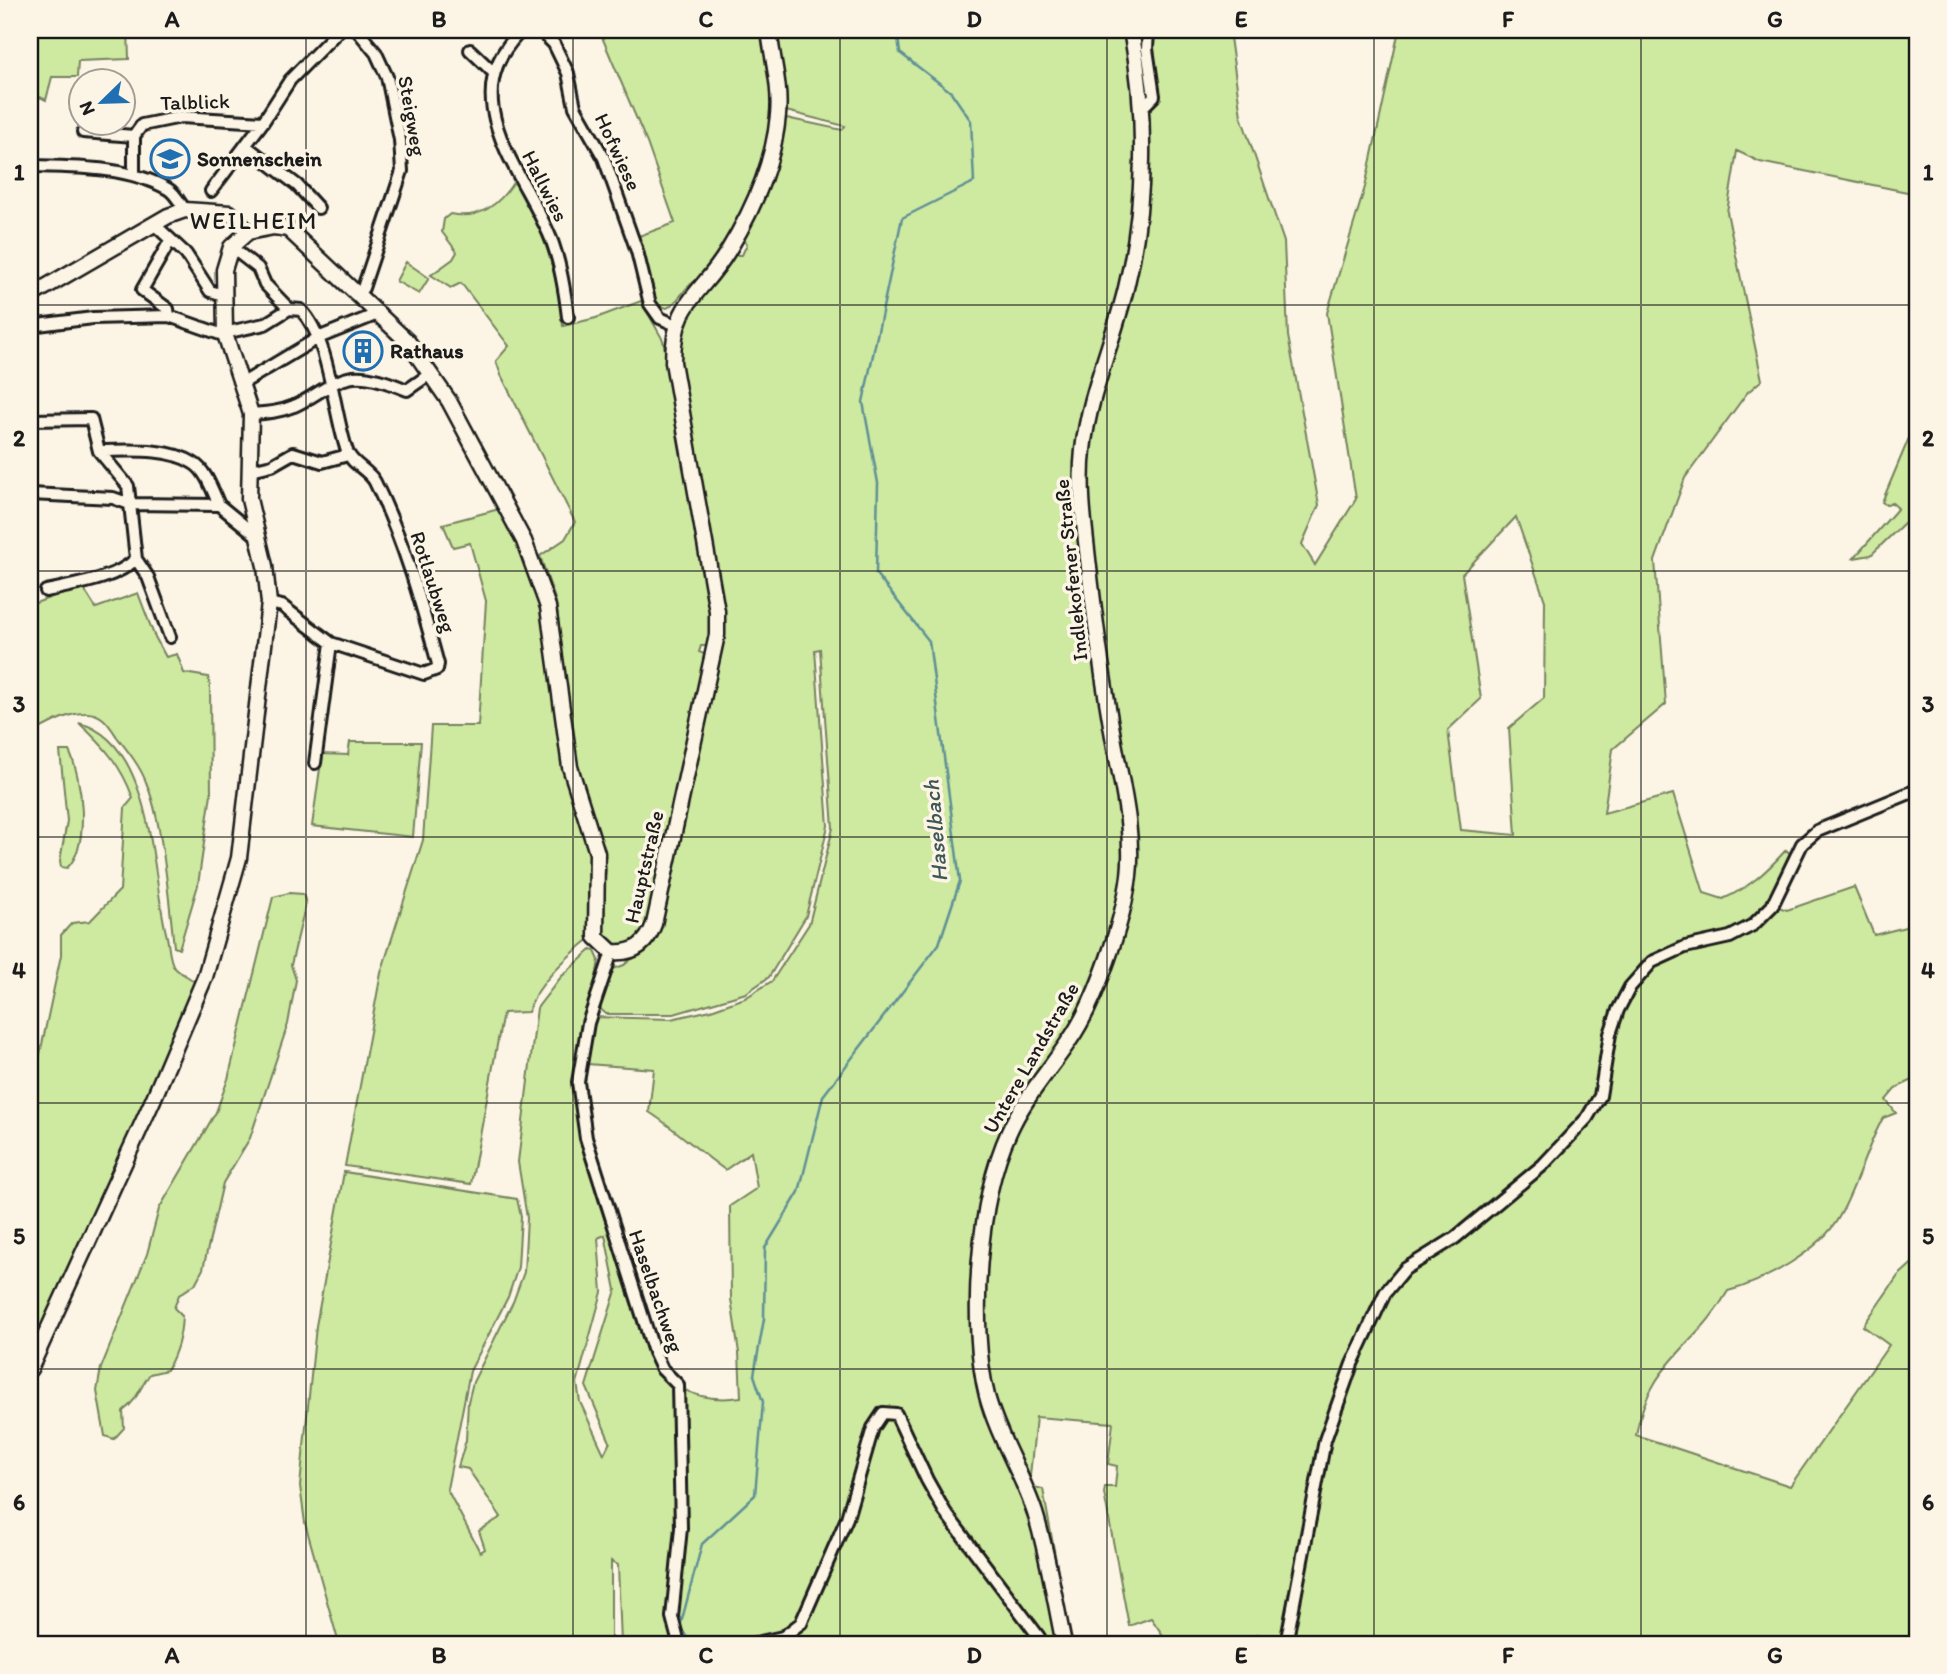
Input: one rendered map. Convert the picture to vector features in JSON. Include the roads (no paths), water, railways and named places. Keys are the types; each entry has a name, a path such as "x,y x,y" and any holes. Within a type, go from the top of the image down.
{"street":[{"path":"211,191 264,122 290,80 339,30"},
{"name":"Steigweg","path":"356,30 376,53 387,77 400,141 402,171 363,288 358,294"},
{"path":"470,50 494,72 498,58 522,30"},
{"name":"Hofwiese","path":"540,30 554,44 568,72 575,107 604,158 637,251 650,304 660,318 677,325"},
{"name":"Hauptstraße","path":"248,232 274,227 288,229 380,313 408,342 449,401 490,475 524,541 539,578 554,647 570,767 597,853 596,937 612,952 622,953 640,947 649,937 654,924 717,635 717,611 673,362 677,325 688,300 728,252 756,197 771,155 778,115 769,30"},
{"name":"Indlekofener Straße","path":"1099,982 1129,877 1130,840 1125,798 1097,647 1083,519 1082,461 1092,395 1126,292 1137,237 1142,108 1131,30"},
{"path":"1142,108 1154,96 1147,49 1148,30"},
{"name":"Hallwies","path":"494,72 494,111 501,140 552,243 563,278 568,317"},
{"name":"Talblick","path":"136,133 142,124 181,117 264,122"},
{"path":"134,136 134,175"},
{"path":"246,146 297,185 318,208"},
{"path":"30,166 134,175 170,190 185,210"},
{"path":"30,296 154,224 185,210 230,213 248,232 231,247 226,257 225,334 251,414 249,499 265,566 269,603 239,858 205,977 159,1088 30,1369"},
{"path":"154,224 170,242 186,254 210,291 224,295"},
{"path":"169,316 168,309 142,290 170,242"},
{"path":"231,247 258,268 265,284 289,309"},
{"path":"30,326 93,318 169,316 225,334 265,324 289,309 301,310 318,338 348,455 322,462 293,453 272,465 251,470"},
{"path":"243,383 318,338 380,313"},
{"path":"251,414 274,413 297,405 329,386 360,378 407,390 430,374"},
{"path":"30,420 91,419 99,451 128,486 136,559 148,577 170,637"},
{"path":"99,451 148,452 193,463 204,475 219,505 257,536"},
{"name":"Rotlaubweg","path":"269,603 282,606 331,643 425,674 437,669 438,664 415,580 397,532 373,478 348,455"},
{"path":"30,494 113,498 130,504 219,505"},
{"path":"46,592 111,575 128,567 136,559"},
{"path":"315,763 331,643"},
{"path":"1286,1644 1325,1440 1352,1364 1385,1293 1405,1269 1455,1238 1543,1165 1587,1118 1600,1096 1610,1034 1618,1010 1630,987 1652,962 1685,947 1730,937 1753,925 1772,906 1802,844 1817,831 1917,790"},
{"name":"Haselbachweg","path":"612,952 588,1023 578,1082 586,1138 654,1352 662,1368 678,1385 681,1528 672,1617 679,1644"},
{"name":"Untere Landstraße","path":"1064,1644 1035,1513 998,1428 987,1395 980,1355 981,1252 988,1203 1009,1131 1034,1088 1072,1037 1099,982"},
{"path":"752,1644 783,1637 801,1623 847,1517 873,1428 883,1412 890,1411 896,1414 945,1511 1039,1637 1041,1644"}],"waterway":[{"name":"Haselbach","path":"691,1644 680,1627 702,1544 755,1495 763,1402 754,1375 764,1319 765,1248 799,1192 823,1096 939,944 960,881 929,641 876,574 878,483 863,402 902,218 974,182 971,121 951,92 900,53 897,30"}],"place":[{"name":"Sonnenschein","path":"170,159"},
{"name":"Rathaus","path":"363,351"}],"district":[{"name":"WEILHEIM","path":"254,221"}]}
